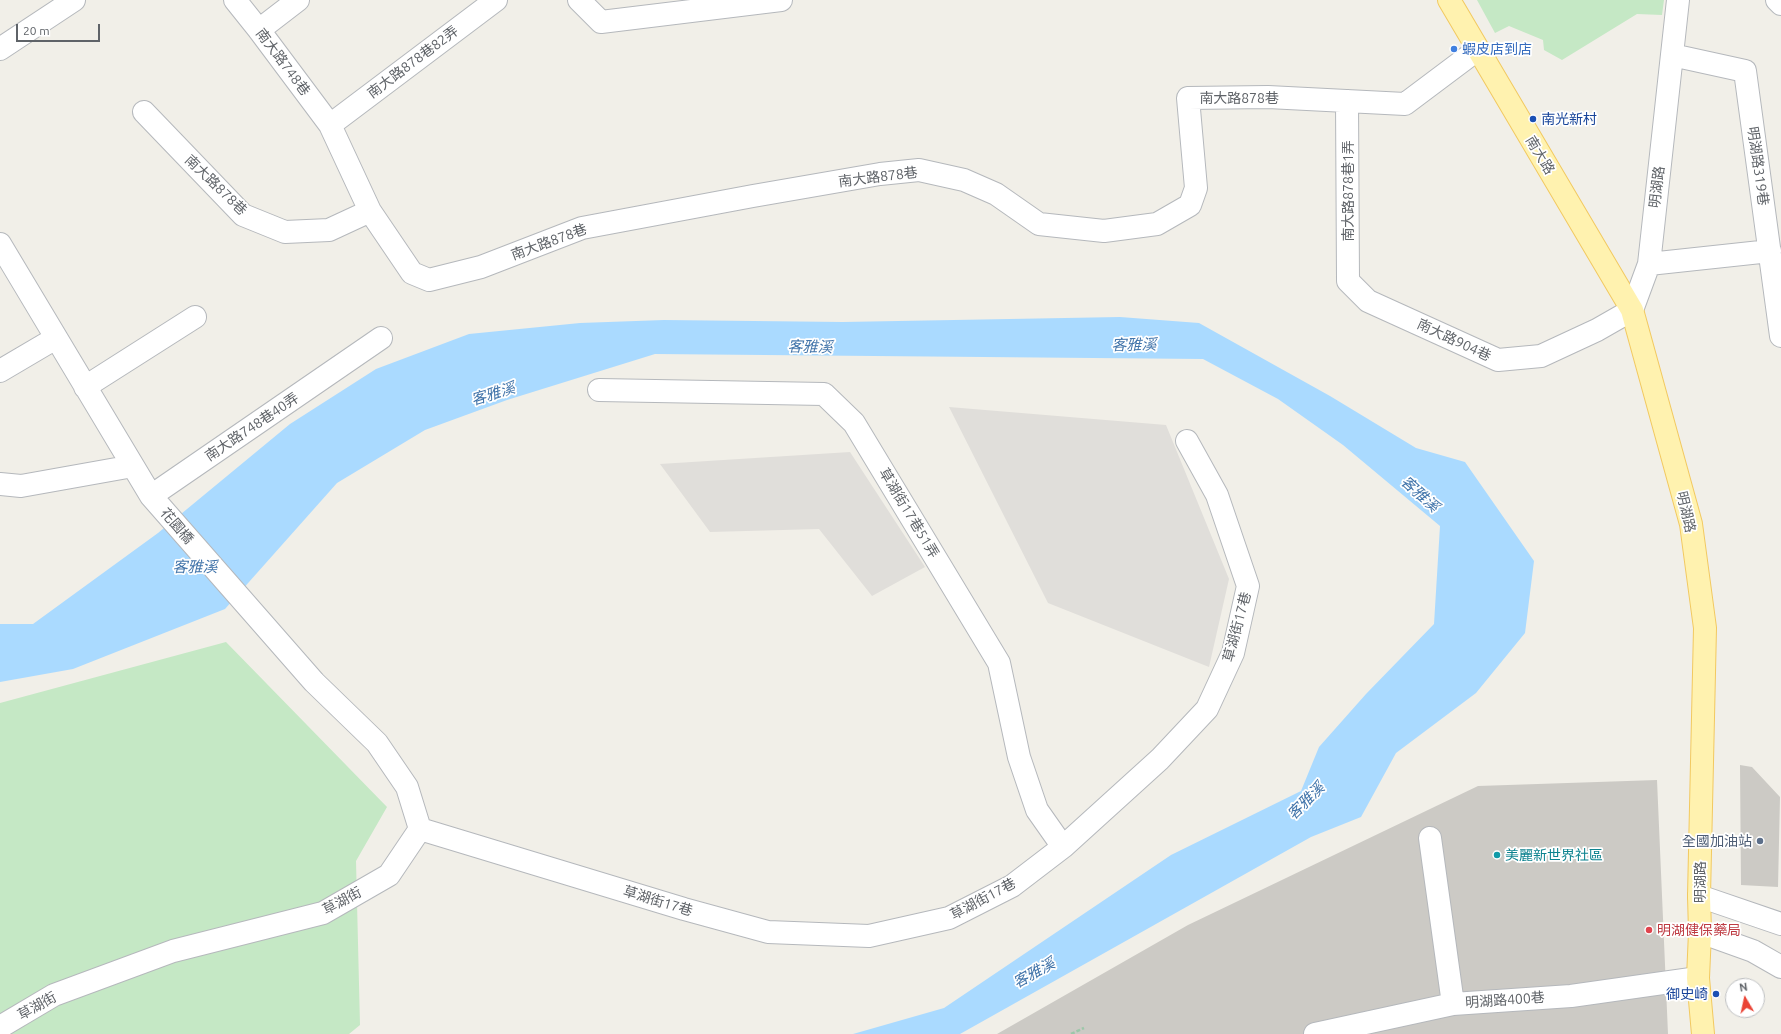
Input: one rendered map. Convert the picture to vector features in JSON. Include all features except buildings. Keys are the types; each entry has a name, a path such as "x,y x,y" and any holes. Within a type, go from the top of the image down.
{"main road":[{"name":"南大路","path":"1449,0 1477,50 1632,310"},
{"name":"明湖路","path":"1632,310 1691,524 1705,628 1698,978 1703,1034"}],"street":[{"path":"0,49 74,0"},
{"name":"南大路748巷","path":"235,0 330,125"},
{"path":"259,30 298,0"},
{"name":"南大路878巷82弄","path":"330,125 496,0"},
{"path":"579,0 601,22 781,0"},
{"name":"明湖路","path":"1632,310 1649,264 1678,0"},
{"path":"1777,0 1781,4"},
{"name":"南大路878巷","path":"330,125 370,211 412,273 429,280 481,268 582,228 880,174 919,170 964,180 990,191 1039,224 1104,231 1157,224 1190,205 1196,188 1188,98 1268,97 1405,104 1477,50"},
{"name":"明湖路319巷","path":"1672,55 1745,71 1781,336"},
{"name":"南大路878巷1弄","path":"1347,101 1348,281"},
{"name":"南大路878巷","path":"144,112 243,215 285,232 329,230 370,211"},
{"path":"0,244 151,496"},
{"path":"1649,264 1770,251"},
{"name":"南大路904巷","path":"1348,281 1368,301 1498,360 1541,356 1597,330 1632,310"},
{"path":"85,387 195,317"},
{"path":"0,371 56,338"},
{"name":"南大路748巷40弄","path":"151,496 381,338"},
{"name":"草湖街17巷51弄","path":"599,390 824,394 854,423 999,663 1019,757 1037,810 1063,846"},
{"name":"草湖街17巷","path":"420,829 684,909 768,932 869,936 949,918 1012,886 1063,846 1160,759 1207,709 1233,653 1248,586 1217,494 1187,441"},
{"path":"0,484 20,486 133,466"},
{"name":"花園橋","path":"151,496 314,682 377,743 407,787 420,829"},
{"name":"草湖街","path":"0,1027 54,995 173,951 323,913 389,875 420,829"},
{"path":"1430,838 1453,1004"},
{"path":"1699,896 1781,924"},
{"path":"1700,932 1753,951 1781,967"},
{"name":"明湖路400巷","path":"1315,1034 1453,1004 1571,996 1698,978"}],"path":[{"path":"1071,1034 1084,1028"}],"shaded area":[{"path":"949,407 1166,425 1229,579 1209,667 1048,603"},
{"path":"850,452 925,567 872,596 819,529 710,532 660,464"}],"green space":[{"path":"1477,0 1664,0 1662,15 1637,14 1562,60 1544,50 1543,40 1509,26 1495,33"},
{"path":"226,642 387,807 356,861 360,1025 349,1034 0,1034 0,703"}],"water":[{"name":"客雅溪","path":"1120,317 1199,323 1330,396 1416,448 1465,462 1534,561 1525,633 1476,693 1396,753 1361,817 1311,837 960,1034 853,1034 944,1008 1171,855 1301,791 1319,747 1366,694 1434,624 1440,526 1343,445 1278,399 1203,359 655,354 507,400 425,430 337,483 225,609 73,669 0,682 0,624 33,624 158,533 290,424 376,369 469,334 580,323 664,320 843,322"}],"place":[{"name":"蝦皮店到店","path":"1454,49"},
{"name":"南光新村","path":"1533,119"},
{"name":"全國加油站","path":"1760,841"},
{"name":"美麗新世界社區","path":"1497,855"},
{"name":"明湖健保藥局","path":"1649,930"},
{"name":"御史崎","path":"1716,994"}]}
